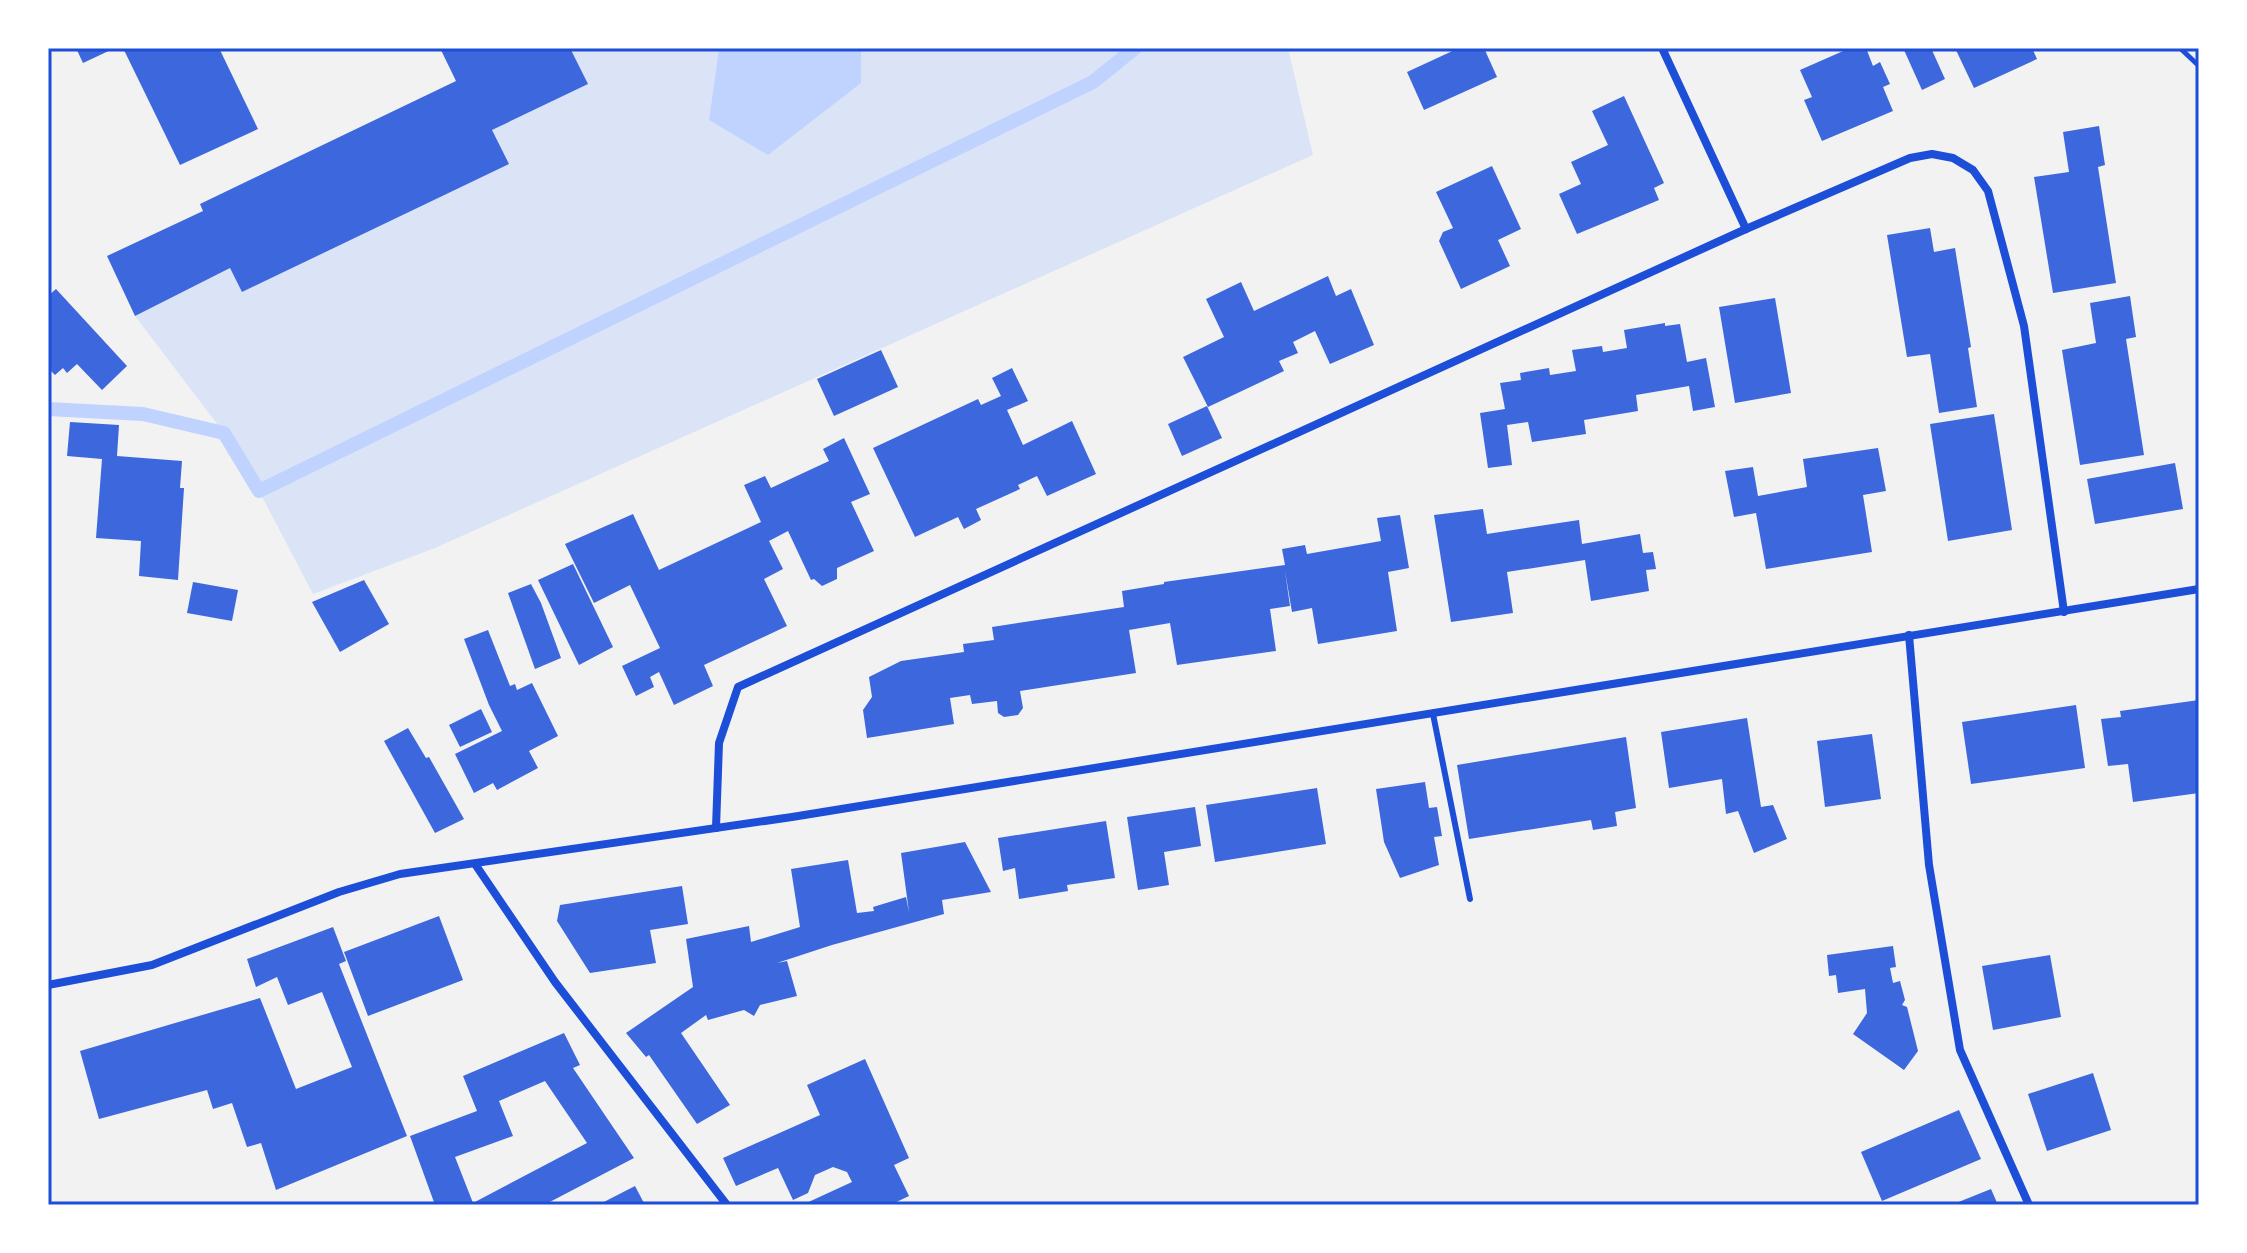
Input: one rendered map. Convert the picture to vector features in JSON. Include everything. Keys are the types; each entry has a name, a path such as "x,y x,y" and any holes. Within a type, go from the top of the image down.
{"street":[{"path":"1662,48 1746,229"},
{"path":"716,828 719,743 738,687 1746,229 1910,158 1932,154 1953,158 1973,170 1988,191 2024,326 2064,612"},
{"path":"48,985 152,965 339,892 400,874 716,828 2199,589"},
{"path":"1909,635 1929,865 1960,1050 2029,1205"},
{"path":"475,864 555,982 727,1205"}],"lane":[{"path":"1433,714 1470,899"}],"path":[{"path":"2180,48 2199,66"}],"shaded area":[{"path":"570,48 719,48 709,120 861,83 861,48 1288,48 1313,155 435,548 313,594 259,491 224,433 135,316 230,268 242,292 508,163 492,130 587,84"}],"water":[{"path":"719,48 861,48 861,83 768,155 709,120"}],"building":[{"path":"76,48 115,48 83,63"},
{"path":"123,48 219,48 258,129 180,165"},
{"path":"440,48 570,48 588,84 492,130 509,164 242,292 230,268 135,316 107,256 203,211 200,204 456,81"},
{"path":"1459,48 1484,48 1497,77 1424,110 1407,72"},
{"path":"1850,48 1866,48 1873,66 1880,62 1890,84 1883,87 1893,111 1822,141 1804,100 1812,97 1800,70"},
{"path":"1931,48 1945,79 1922,90 1904,50"},
{"path":"1955,48 2032,48 2037,59 1974,88"},
{"path":"1624,96 1664,183 1654,188 1659,200 1577,234 1559,194 1581,184 1571,162 1608,145 1592,111"},
{"path":"2099,126 2105,165 2098,167 2116,283 2053,293 2034,177 2069,172 2063,132"},
{"path":"1492,166 1521,229 1498,240 1510,266 1461,289 1439,241 1443,232 1453,228 1436,192"},
{"path":"1930,228 1934,252 1955,248 1977,407 1939,413 1930,354 1907,357 1887,235"},
{"path":"1328,276 1336,296 1351,289 1374,345 1330,364 1315,331 1293,342 1298,353 1279,361 1284,371 1208,407 1183,357 1224,337 1206,299 1241,282 1254,311"},
{"path":"56,289 127,366 102,390 77,364 67,373 63,368 55,375 48,368 48,296"},
{"path":"2130,296 2136,337 2126,339 2144,455 2080,465 2062,350 2096,343 2090,303"},
{"path":"1775,298 1791,393 1735,403 1719,307"},
{"path":"1665,323 1665,326 1680,324 1687,362 1706,358 1715,407 1693,411 1689,386 1636,395 1638,411 1584,420 1586,434 1532,442 1528,422 1507,425 1512,465 1488,468 1480,413 1505,409 1500,383 1521,380 1520,373 1549,368 1550,375 1576,371 1572,350 1602,346 1603,352 1627,348 1624,330"},
{"path":"881,350 898,387 834,416 817,379"},
{"path":"1012,368 1028,401 1007,410 1023,445 1072,421 1096,474 1047,496 1037,476 1018,485 1020,489 976,509 981,520 964,529 958,517 915,537 873,448 978,399 981,405 1001,396 992,378"},
{"path":"1207,406 1222,438 1182,456 1168,424"},
{"path":"1994,414 2012,530 1948,541 1930,424"},
{"path":"70,422 119,425 117,456 182,461 180,488 184,488 178,580 139,576 141,541 96,538 102,459 67,456"},
{"path":"844,438 870,494 851,502 874,551 837,568 837,579 822,586 811,580 788,531 769,541 783,569 764,579 787,626 704,665 713,686 674,705 659,672 650,677 654,687 636,696 622,666 660,648 630,585 594,603 565,544 633,514 659,570 761,522 744,485 765,476 771,488 829,461 823,449"},
{"path":"1878,448 1886,491 1863,495 1872,552 1766,569 1756,513 1734,517 1725,471 1753,467 1758,496 1807,487 1803,459"},
{"path":"2175,463 2183,509 2095,524 2087,479"},
{"path":"1483,509 1487,534 1579,520 1582,544 1640,534 1643,553 1653,552 1656,569 1646,570 1649,591 1591,601 1585,560 1507,572 1513,613 1451,622 1434,515"},
{"path":"1400,515 1409,568 1388,572 1397,631 1318,644 1312,608 1292,612 1285,571 1290,606 1270,609 1276,651 1177,665 1170,623 1129,630 1136,673 1020,691 1023,708 1018,715 1004,717 998,713 997,701 972,704 970,695 950,698 954,724 867,738 863,710 872,697 869,677 901,661 964,652 963,644 994,640 992,627 1124,607 1122,591 1285,565 1282,549 1305,545 1307,554 1381,541 1377,518"},
{"path":"573,564 613,647 579,665 538,580"},
{"path":"364,580 389,624 340,652 312,602"},
{"path":"193,582 238,590 232,621 187,613"},
{"path":"531,584 561,658 535,669 508,593"},
{"path":"488,630 510,686 515,684 517,690 532,683 558,736 529,751 538,768 497,790 493,783 474,793 455,754 502,731 464,639"},
{"path":"2199,700 2199,793 2133,802 2128,764 2108,766 2101,719 2121,717 2120,711"},
{"path":"2076,705 2085,768 1971,784 1962,722"},
{"path":"481,709 492,732 460,747 449,725"},
{"path":"1747,718 1761,807 1773,805 1787,839 1754,853 1738,811 1726,814 1722,779 1669,788 1661,732"},
{"path":"408,728 426,758 429,757 464,819 435,833 384,741"},
{"path":"1872,734 1881,799 1825,807 1817,741"},
{"path":"1626,737 1636,808 1615,812 1617,826 1593,830 1591,820 1469,839 1457,765"},
{"path":"1425,782 1429,808 1437,807 1442,836 1434,837 1439,865 1400,878 1384,842 1376,789"},
{"path":"1317,788 1326,844 1215,862 1206,805"},
{"path":"1195,807 1201,846 1164,852 1169,885 1138,890 1127,817"},
{"path":"1106,821 1115,878 1067,885 1068,891 1019,899 1015,868 1003,871 998,838"},
{"path":"965,842 991,892 942,900 944,914 777,963 787,961 797,996 760,1005 754,1016 744,1010 708,1020 706,1015 681,1033 730,1105 697,1124 649,1055 646,1057 626,1033 693,987 686,939 749,926 751,942 800,927 791,869 848,860 857,913 874,911 873,907 906,897 909,912 901,853"},
{"path":"682,886 688,924 650,930 656,963 590,973 557,921 560,905"},
{"path":"439,916 463,980 368,1016 344,952"},
{"path":"333,927 346,961 339,964 407,1136 276,1190 261,1143 247,1147 232,1103 213,1109 207,1090 99,1119 80,1051 260,998 296,1089 352,1067 322,992 288,1005 277,977 256,987 247,959"},
{"path":"1893,946 1896,967 1890,968 1893,983 1900,981 1905,1000 1902,1005 1907,1007 1918,1051 1904,1070 1853,1034 1867,1013 1865,989 1838,993 1836,975 1829,976 1827,955"},
{"path":"2050,955 2061,1017 1993,1030 1982,966"},
{"path":"564,1033 580,1065 573,1068 634,1158 544,1205 435,1205 410,1136 477,1111 463,1076","holes":["545,1081 587,1143 473,1203 455,1157 513,1136 499,1101"]},
{"path":"865,1059 909,1158 894,1165 909,1196 890,1205 802,1205 852,1182 847,1172 833,1167 815,1175 808,1193 793,1200 778,1168 736,1186 723,1158 820,1115 807,1085"},
{"path":"2093,1073 2111,1130 2047,1151 2028,1094"},
{"path":"1959,1110 1981,1159 1882,1201 1861,1152"},
{"path":"635,1186 645,1205 598,1205"},
{"path":"1991,1189 1998,1205 1951,1205"}],"waterway":[{"path":"48,409 143,414 224,433 259,491 1093,82 1135,48"}]}
